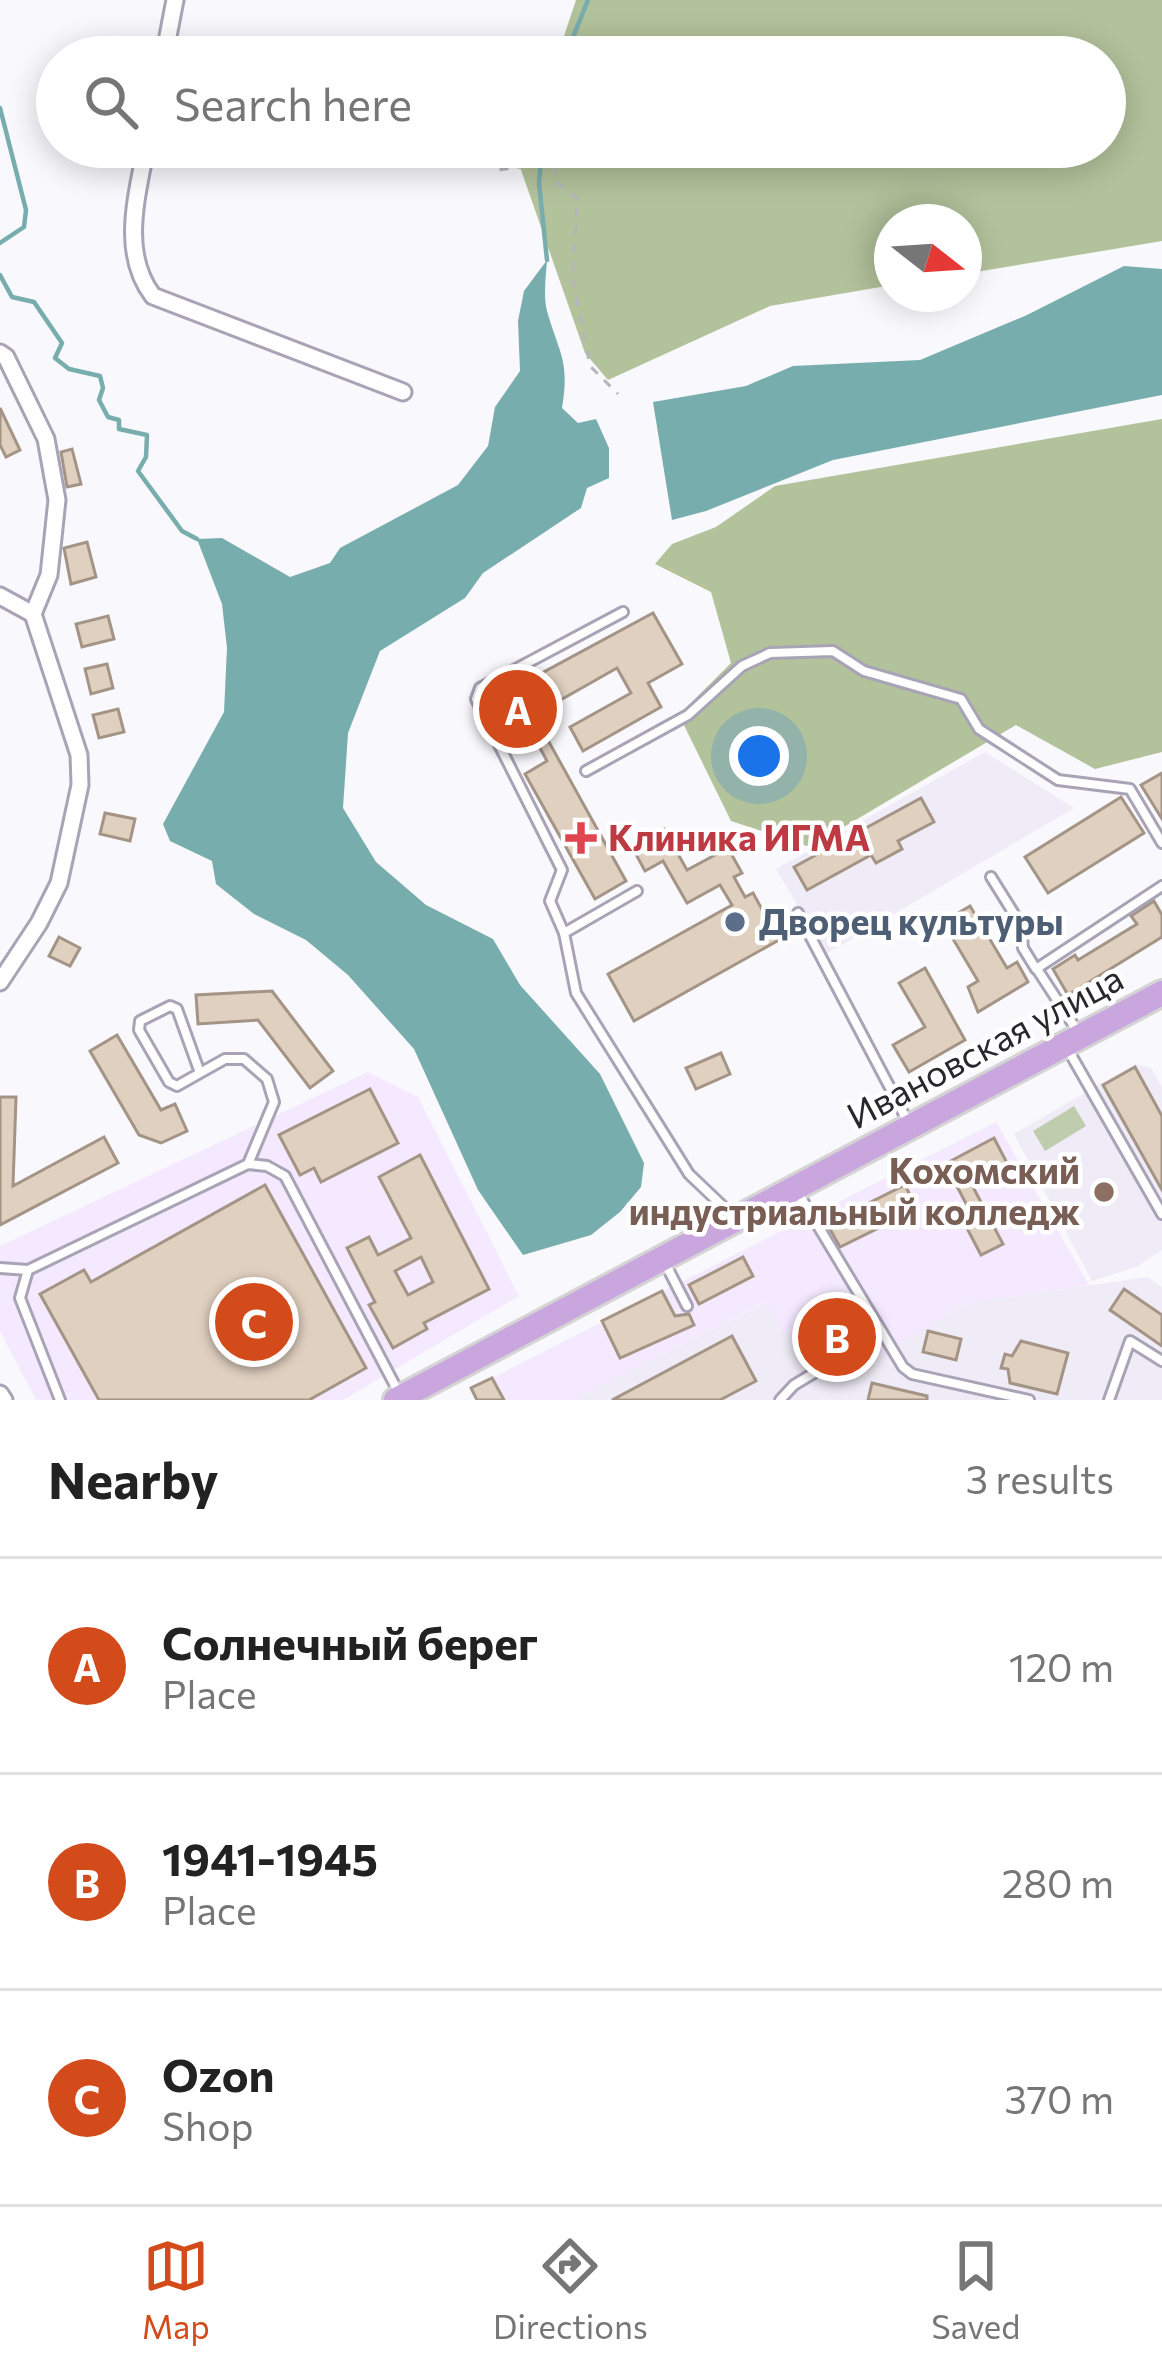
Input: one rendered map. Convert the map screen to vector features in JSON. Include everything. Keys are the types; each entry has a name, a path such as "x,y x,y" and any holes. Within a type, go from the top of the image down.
{"main road":[{"name":"Ивановская улица","path":"399,1399 1158,1003"}],"street":[{"path":"168,36 175,0"},
{"path":"142,168 134,207 134,248 139,278 153,296 403,392"},
{"path":"0,353 46,439 57,500 49,575 33,614 79,755 80,785 58,884 0,982"},
{"path":"0,596 33,614"}],"lane":[{"path":"623,612 480,688 476,698 562,870 550,901 564,933 576,993 689,1174 737,1220"},
{"path":"586,771 688,716 742,666 770,653 833,651 864,671 961,699 979,729 1058,780 1130,788 1162,843"},
{"path":"991,877 1021,925 1023,948 1162,1214"},
{"path":"1036,969 1162,886"},
{"path":"564,933 637,891"},
{"path":"798,914 912,1128"},
{"path":"200,1073 177,1010 170,1006 140,1021 139,1030 169,1082 177,1086 225,1059 244,1059 267,1079 274,1102 248,1164"},
{"path":"0,1268 28,1270 248,1164 267,1166 285,1176 399,1399"},
{"path":"796,1190 903,1367 912,1374 1029,1400"},
{"path":"663,1259 687,1306"},
{"path":"28,1270 20,1298 59,1400"},
{"path":"780,1400 794,1385 882,1332"},
{"path":"1109,1400 1130,1340 1162,1361"}],"path":[{"path":"555,168 555,181 578,199 572,277 590,366 618,394"}],"shaded area":[{"path":"985,752 1074,808 826,954 776,869"},
{"name":"Кохомский индустриальный колледж","path":"1135,1064 1151,1068 1162,1087 1162,1250 1136,1267 1092,1281 1014,1134"},
{"path":"368,1072 418,1097 519,1296 343,1400 36,1400 0,1331 0,1246"},
{"path":"996,1122 1089,1285 967,1303 863,1365 800,1356 765,1302 572,1400 504,1400 492,1378"},
{"path":"1148,1277 1162,1287 1162,1400 572,1400 766,1302 800,1356 863,1365 967,1303"}],"green space":[{"path":"576,0 1162,0 1162,241 982,271 982,204 874,204 874,288 770,306 608,380 585,353 520,168 1126,168 1126,36 564,36"},
{"path":"1162,419 1162,752 1095,769 1016,725 810,847 731,821 679,715 731,663 711,592 655,564 672,544 716,527 775,486"},
{"path":"1074,1106 1086,1126 1045,1151 1033,1131"}],"water":[{"path":"547,260 546,305 564,368 562,408 578,423 596,419 609,448 609,478 587,488 581,508 483,573 465,598 380,651 348,733 343,808 376,862 426,905 493,939 520,985 600,1074 644,1163 641,1187 591,1235 523,1255 478,1190 414,1049 348,975 306,940 254,914 216,884 212,861 170,841 163,824 224,712 227,648 222,604 197,539 222,538 290,577 330,563 340,548 458,485 488,446 495,407 520,371 518,321 524,291"},
{"path":"1124,266 1162,269 1162,395 833,460 672,520 653,402 746,386 793,366 920,360 1027,315"}],"building":[{"path":"0,408 20,450 6,457 0,445"},
{"path":"72,449 81,484 67,487 61,452"},
{"path":"87,542 96,577 71,584 64,548"},
{"path":"653,613 682,664 648,683 661,707 583,751 570,727 631,693 617,668 534,715 626,881 595,899 525,774 547,761 534,737 514,749 488,702"},
{"path":"108,616 114,639 82,647 76,624"},
{"path":"107,664 113,688 91,694 85,669"},
{"path":"118,709 124,732 99,738 93,715"},
{"path":"1162,773 1162,819 1141,785"},
{"path":"1121,797 1144,833 1048,893 1025,857"},
{"path":"921,798 934,822 898,841 902,849 876,863 871,855 807,890 794,867"},
{"path":"105,813 135,819 130,841 100,834"},
{"name":"Дворец культуры","path":"664,829 687,870 728,848 742,873 734,877 745,897 753,893 779,940 634,1021 608,974 732,905 720,885 687,903 663,861 645,871 632,847"},
{"path":"1154,901 1162,915 1162,937 1068,995 1053,969 1075,955 1078,960 1137,924 1131,916"},
{"path":"970,906 1007,968 1017,962 1028,982 978,1012 968,987 978,981 943,922"},
{"path":"59,937 80,948 70,966 49,956"},
{"path":"925,968 965,1040 909,1072 893,1045 925,1027 899,983"},
{"path":"272,991 333,1071 310,1088 258,1020 198,1024 196,995"},
{"path":"117,1035 161,1110 175,1104 187,1131 161,1143 139,1135 90,1051"},
{"path":"721,1053 730,1074 696,1089 686,1068"},
{"path":"1135,1067 1162,1116 1162,1190 1103,1085"},
{"path":"370,1089 398,1143 321,1182 314,1168 300,1175 279,1135"},
{"path":"0,1097 16,1097 13,1186 104,1137 118,1163 0,1225"},
{"path":"994,1138 1008,1165 972,1185 1003,1244 981,1255 959,1213 969,1209 945,1164"},
{"path":"420,1155 489,1289 424,1323 427,1329 393,1348 369,1305 375,1302 347,1248 369,1237 378,1255 411,1238 379,1177","holes":["421,1257 433,1282 408,1295 395,1271"]},
{"path":"265,1185 366,1368 309,1400 99,1400 40,1294 84,1270 91,1282"},
{"path":"905,1185 917,1209 840,1247 827,1224"},
{"path":"743,1257 753,1276 699,1304 689,1285"},
{"path":"1124,1289 1162,1315 1162,1346 1110,1310"},
{"path":"662,1291 675,1316 689,1314 694,1325 620,1358 602,1321"},
{"path":"928,1331 961,1339 956,1360 923,1352"},
{"path":"732,1336 756,1381 720,1400 612,1400"},
{"path":"1021,1341 1068,1353 1057,1394 1010,1383 1008,1369 1001,1368 1005,1354 1012,1356"},
{"path":"492,1378 504,1400 477,1400 471,1388"},
{"path":"872,1383 927,1396 927,1400 868,1400"}],"waterway":[{"path":"573,36 588,0"},
{"path":"0,108 26,210 24,227 0,243"},
{"path":"540,168 547,260"},
{"path":"0,275 12,297 34,302 62,343 55,358 69,369 100,376 99,400 108,417 119,420 119,429 147,435 146,457 138,471 182,531 197,539"}],"place":[{"name":"Солнечный берег","path":"518,709"},
{"name":"Клиника ИГМА","path":"581,838"},
{"name":"Дворец культуры","path":"735,922"},
{"name":"Кохомский индустриальный колледж","path":"1104,1192"},
{"name":"Ozon","path":"254,1322"},
{"name":"1941-1945","path":"837,1337"}]}
